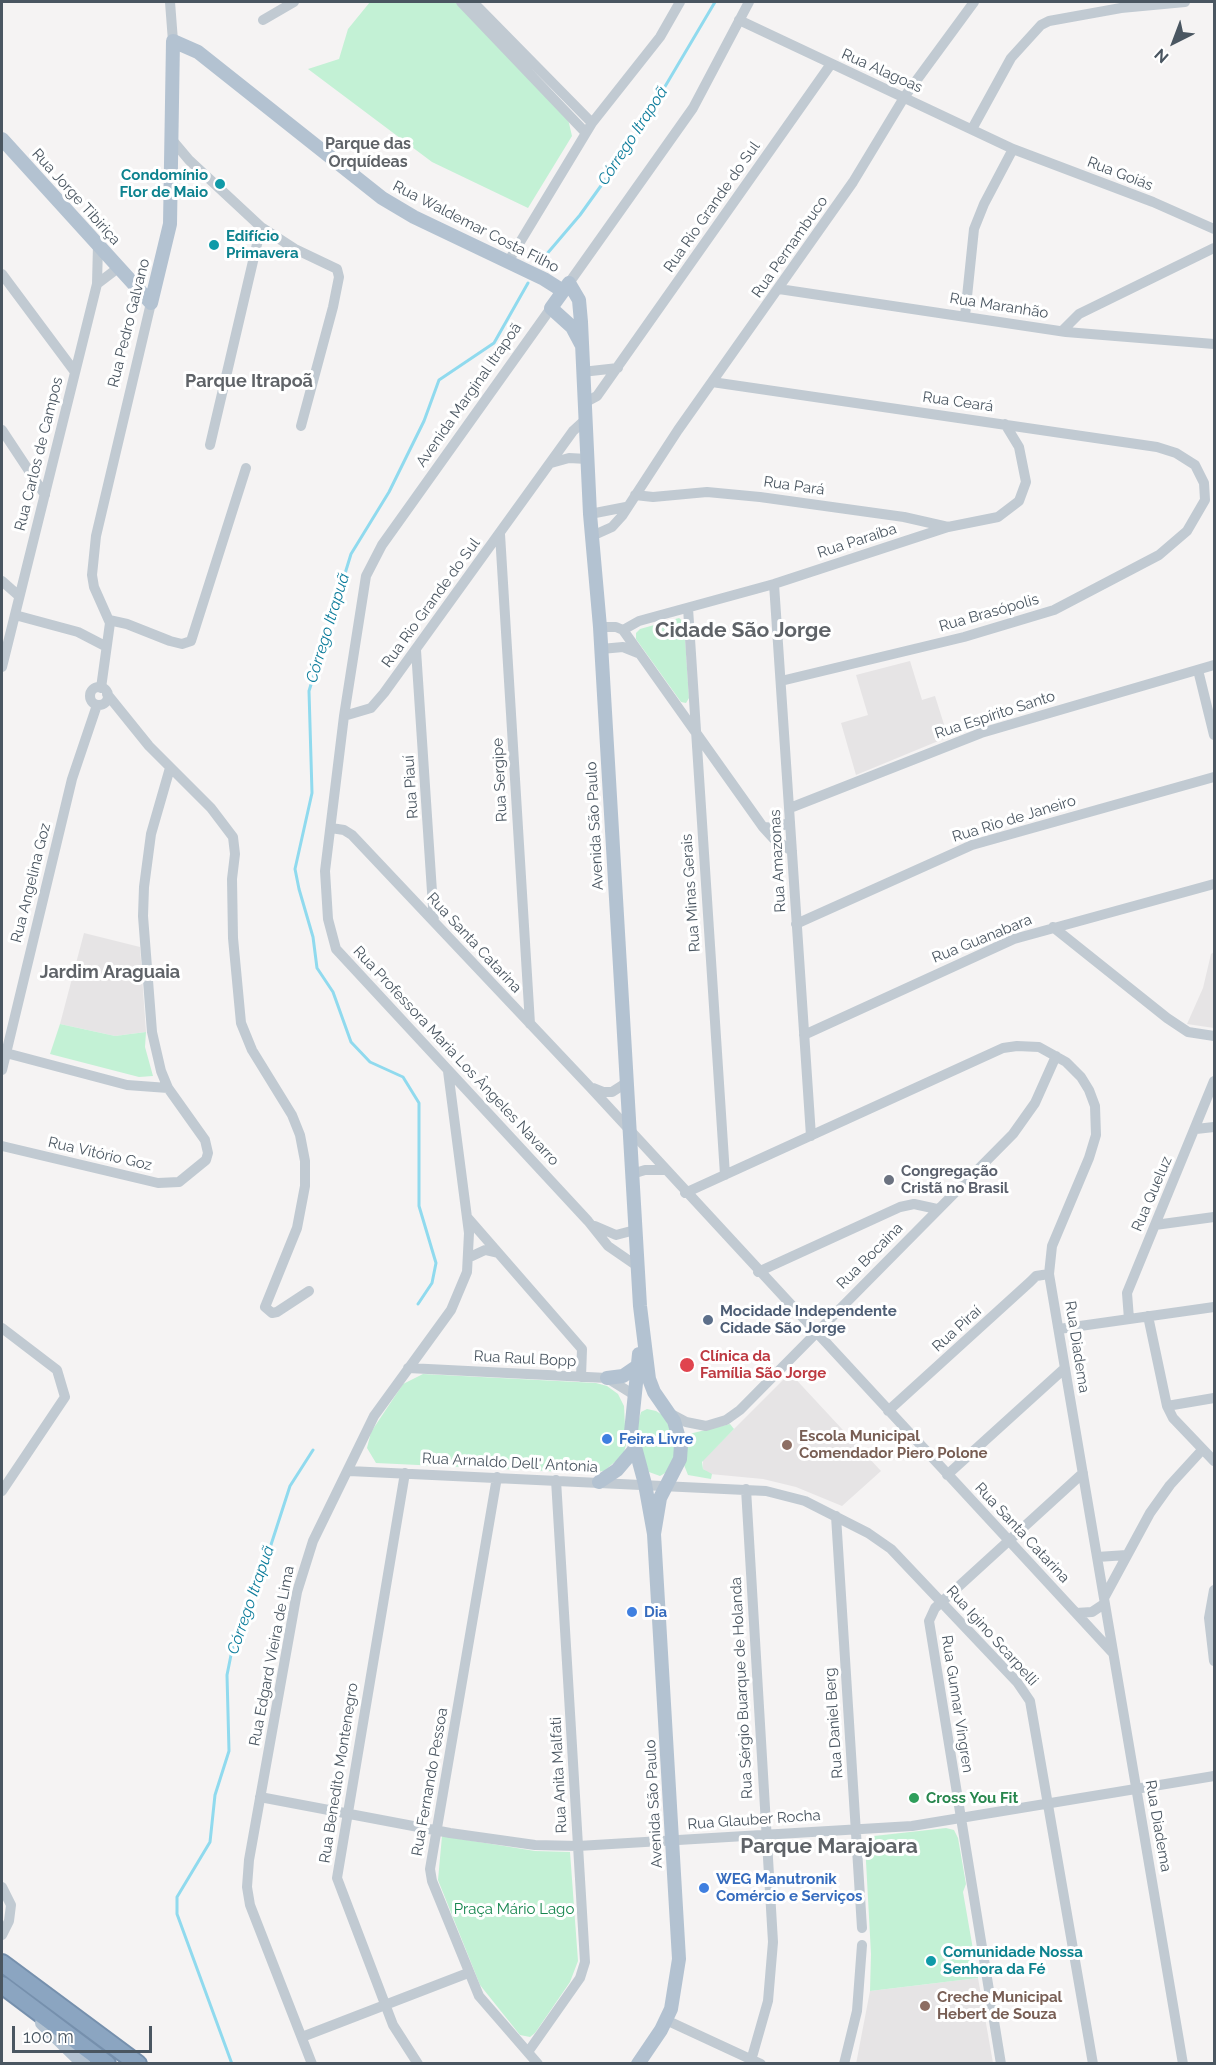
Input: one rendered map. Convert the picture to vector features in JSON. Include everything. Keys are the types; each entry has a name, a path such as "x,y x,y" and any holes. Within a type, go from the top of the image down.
{"highway":[{"path":"2,1963 138,2064"},
{"path":"5,1988 107,2064"}],"main road":[{"name":"Rua Pedro Galvano","path":"151,303 170,224 173,41"},
{"name":"Rua Waldemar Costa Filho","path":"173,41 198,52 382,198 414,217 566,287"},
{"name":"Rua Jorge Tibiriça","path":"2,139 151,303"},
{"name":"Avenida Marginal Itrapoã","path":"551,308 566,287"},
{"name":"Avenida São Paulo","path":"566,287 579,300 590,514 600,627 640,1306 649,1379 680,1437 681,1453 669,1485 660,1498 654,1534"},
{"name":"Avenida São Paulo","path":"551,308 572,327 580,344"},
{"name":"Avenida São Paulo","path":"638,2064 666,2019 675,1996 679,1959 654,1534 645,1484 634,1450 631,1424 639,1365 640,1306"},
{"path":"607,1378 623,1376 639,1365"},
{"path":"636,1396 668,1411"},
{"path":"599,1482 617,1470 634,1450"},
{"path":"5,1988 84,2064"}],"street":[{"name":"Rua Pedro Galvano","path":"170,2 173,41"},
{"path":"263,20 294,2"},
{"path":"460,2 589,128"},
{"path":"473,2 589,128"},
{"path":"508,262 589,128 660,37 680,2"},
{"name":"Avenida Marginal Itrapoã","path":"566,287 693,108 749,2"},
{"name":"Rua Pernambuco","path":"592,537 612,527 635,495 853,182 905,96 974,2"},
{"path":"972,129 1015,52 1049,21 1121,8 1185,2"},
{"name":"Rua Alagoas","path":"738,20 905,96 1013,149"},
{"name":"Rua Rio Grande do Sul","path":"584,403 597,396 618,368 831,64"},
{"path":"173,141 189,160 261,227 295,249 329,263 337,269 339,277 301,426"},
{"path":"965,316 974,230 984,204 1013,149"},
{"name":"Rua Goiás","path":"1013,149 1153,202 1215,229"},
{"path":"172,161 189,160"},
{"path":"210,445 261,227"},
{"name":"Rua Carlos de Campos","path":"2,667 97,284 98,245"},
{"path":"1062,331 1078,314 1215,248"},
{"path":"97,284 118,268"},
{"path":"2,274 75,372"},
{"name":"Rua Maranhão","path":"779,289 1062,331 1215,344"},
{"name":"Rua Pedro Galvano","path":"109,620 101,605 92,575 96,536 151,303"},
{"name":"Avenida Marginal Itrapoã","path":"331,828 344,716 366,576 371,562 551,308"},
{"path":"582,372 618,368"},
{"name":"Rua Ceará","path":"712,382 1156,447 1176,453 1196,465"},
{"name":"Rua Rio Grande do Sul","path":"344,716 370,708 416,650 573,430 585,420"},
{"name":"Rua Paraíba","path":"622,630 636,622 774,584 948,527 998,517 1019,501 1024,490 1026,474 1018,447 1005,424"},
{"path":"2,430 45,495"},
{"path":"551,463 569,458 587,459"},
{"name":"Rua Brasópolis","path":"781,681 996,629 1063,606 1159,555 1187,531 1205,500 1204,483 1196,465"},
{"path":"15,615 78,632 105,646 109,620 127,624 182,645 190,641 246,468"},
{"name":"Rua Pará","path":"635,495 653,497 707,492 760,496 904,517 948,527"},
{"path":"590,514 626,507"},
{"name":"Rua Sergipe","path":"500,534 530,1024"},
{"path":"2,581 19,596"},
{"name":"Rua Amazonas","path":"774,584 811,1136"},
{"name":"Rua Minas Gerais","path":"688,608 725,1175"},
{"path":"600,627 616,627 622,630 763,827 774,839 792,851"},
{"name":"Rua Angelina Goz","path":"2,1070 72,779 102,698 105,646"},
{"path":"601,649 623,647 640,655"},
{"name":"Rua Piauí","path":"416,650 434,922"},
{"name":"Rua Espírito Santo","path":"790,808 981,733 1215,665"},
{"path":"1198,670 1215,735"},
{"path":"102,698 128,720 170,768 211,808 233,837 235,854 232,879 233,938 241,1023 252,1050 292,1115 300,1135 305,1161 305,1186 297,1228 265,1307 272,1313 277,1312 309,1291"},
{"name":"Rua Vitório Goz","path":"2,1146 158,1183 179,1182 203,1165 208,1154 201,1134 168,1088 161,1071 152,1032 143,916 147,856 170,768"},
{"name":"Rua Rio de Janeiro","path":"796,924 972,845 1215,777"},
{"path":"763,827 777,828 790,822"},
{"name":"Rua Santa Catarina","path":"331,828 344,830 352,835 590,1087 685,1193 1112,1652"},
{"name":"Rua Professora Maria Los Ângeles Navarro","path":"331,828 325,871 328,919 336,949 588,1221 608,1246 637,1266"},
{"name":"Rua Guanabara","path":"804,1035 1008,941 1215,884"},
{"path":"1053,927 1167,1018 1188,1032 1215,1036"},
{"name":"Rua Diadema","path":"685,1193 1004,1048 1029,1046 1056,1056 1081,1077 1089,1090 1095,1106 1096,1127 1089,1158 1052,1246 1049,1274 1184,2064"},
{"path":"6,1053 127,1084 168,1088"},
{"name":"Rua Bocaina","path":"668,1411 686,1422 700,1426 726,1420 740,1410 1019,1126 1035,1103 1056,1056"},
{"name":"Rua Edgard Vieira de Lima","path":"312,2064 250,1905 247,1887 260,1797 297,1593 313,1541 374,1416 451,1310 467,1272 470,1257 448,1070"},
{"name":"Rua Queluz","path":"1130,1319 1126,1307 1127,1293 1215,1081"},
{"path":"590,1087 603,1092 612,1092 626,1083"},
{"path":"1196,1129 1215,1127"},
{"path":"632,1174 645,1170 664,1170"},
{"path":"758,1272 900,1207 914,1204 937,1209"},
{"path":"466,1216 582,1349 581,1377"},
{"path":"1155,1225 1215,1217"},
{"name":"Rua Professora Maria Los Ângeles Navarro","path":"588,1221 610,1234 635,1230"},
{"path":"470,1257 485,1250 499,1253"},
{"name":"Rua Piraí","path":"888,1411 1036,1276 1049,1274"},
{"path":"1059,1329 1215,1307"},
{"path":"1148,1316 1167,1406 1181,1429 1215,1461"},
{"path":"2,1328 57,1370 65,1397 2,1491"},
{"name":"Rua Raul Bopp","path":"408,1368 607,1378 636,1396"},
{"path":"947,1475 1065,1368"},
{"path":"1167,1406 1215,1398"},
{"path":"1076,1613 1092,1612 1104,1601 1160,1497 1202,1450"},
{"name":"Rua Arnaldo Dell' Antonia","path":"349,1471 669,1485"},
{"name":"Rua Benedito Montenegro","path":"405,1473 338,1878 385,2005 400,2037 418,2064"},
{"path":"942,1602 1083,1473"},
{"name":"Rua Fernando Pessoa","path":"497,1477 430,1869 432,1881 479,1996 538,2064"},
{"name":"Rua Anita Malfati","path":"528,2052 583,1971 585,1948 556,1480"},
{"name":"Rua Igino Scarpelli","path":"669,1485 746,1489 805,1500 836,1516 891,1549 1026,1694 1032,1709 1093,2064"},
{"name":"Rua Sérgio Buarque de Holanda","path":"746,1489 773,1942 768,2001 754,2062"},
{"name":"Rua Daniel Berg","path":"836,1516 862,1928"},
{"path":"1097,1557 1127,1555"},
{"path":"1214,1598 1209,1618 1215,1661"},
{"name":"Rua Gunnar Vingren","path":"942,1602 935,1608 929,1621 1001,2064"},
{"name":"Rua Glauber Rocha","path":"260,1797 437,1831 535,1845 578,1846 856,1829 962,1819 1215,1776"},
{"path":"2,1887 11,1905 9,1921 2,1935"},
{"path":"844,2064 857,2012 862,1945"},
{"path":"302,2037 468,1973"},
{"path":"666,2019 754,2062"}],"shaded area":[{"path":"910,661 922,700 935,696 948,737 856,775 841,723 868,715 856,675"},
{"path":"84,933 140,947 146,1032 115,1036 60,1024"},
{"path":"1214,952 1214,1028 1187,1024 1203,988 1211,954"},
{"name":"Escola Municipal Comendador Piero Polone","path":"790,1373 881,1471 842,1506 796,1487 763,1479 710,1474 703,1469 703,1460"},
{"name":"Creche Municipal Hebert de Souza","path":"978,1978 993,2063 856,2064 870,1991"}],"green space":[{"path":"370,2 457,2 568,119 572,136 528,208 432,162 308,69 339,59 348,29"},
{"path":"679,618 684,622 689,698 686,703 681,702 636,639 636,633 640,629"},
{"path":"60,1024 115,1036 146,1032 145,1047 153,1076 139,1077 50,1054"},
{"path":"423,1374 596,1383 607,1386 618,1394 624,1406 626,1445 623,1455 604,1471 587,1473 376,1463 367,1448 371,1432 403,1384"},
{"path":"647,1409 664,1416 675,1440 674,1460 667,1472 660,1476 649,1472 641,1451 637,1426 641,1412"},
{"path":"730,1424 734,1429 702,1462 703,1469 712,1474 711,1479 688,1475 684,1465 689,1434"},
{"path":"946,1828 954,1830 958,1838 966,1884 963,1892 978,1978 870,1991 871,1954 865,1843 874,1836"},
{"name":"Praça Mário Lago","path":"442,1836 535,1851 570,1852 578,1961 570,1982 530,2037 520,2035 480,1985 438,1880"}],"waterway":[{"name":"Córrego Itrapoã","path":"540,262 580,215 631,144 715,2"},
{"name":"Córrego Itrapuã","path":"418,1304 432,1283 436,1263 419,1206 419,1103 403,1077 370,1062 351,1042 333,992 317,968 313,937 295,869 312,793 309,691 351,554 389,492 424,421 439,380 494,343 528,283"},
{"name":"Córrego Itrapuã","path":"232,2064 177,1914 177,1897 210,1842 215,1795 229,1751 227,1675 232,1650 258,1585 290,1486 313,1450"}],"place":[{"name":"Condomínio Flor de Maio","path":"220,184"},
{"name":"Edifício Primavera","path":"214,245"},
{"name":"Congregação Cristã no Brasil","path":"889,1180"},
{"name":"Mocidade Independente Cidade São Jorge","path":"708,1320"},
{"name":"Clínica da Família São Jorge","path":"687,1365"},
{"name":"Feira Livre","path":"607,1439"},
{"name":"Escola Municipal Comendador Piero Polone","path":"787,1445"},
{"name":"Dia","path":"632,1612"},
{"name":"Cross You Fit","path":"914,1798"},
{"name":"WEG Manutronik Comércio e Serviços","path":"704,1888"},
{"name":"Comunidade Nossa Senhora da Fé","path":"931,1961"},
{"name":"Creche Municipal Hebert de Souza","path":"925,2006"}],"district":[{"name":"Parque das Orquídeas","path":"368,153"},
{"name":"Parque Itrapoã","path":"249,382"},
{"name":"Cidade São Jorge","path":"743,631"},
{"name":"Jardim Araguaia","path":"110,973"},
{"name":"Parque Marajoara","path":"829,1847"}]}
